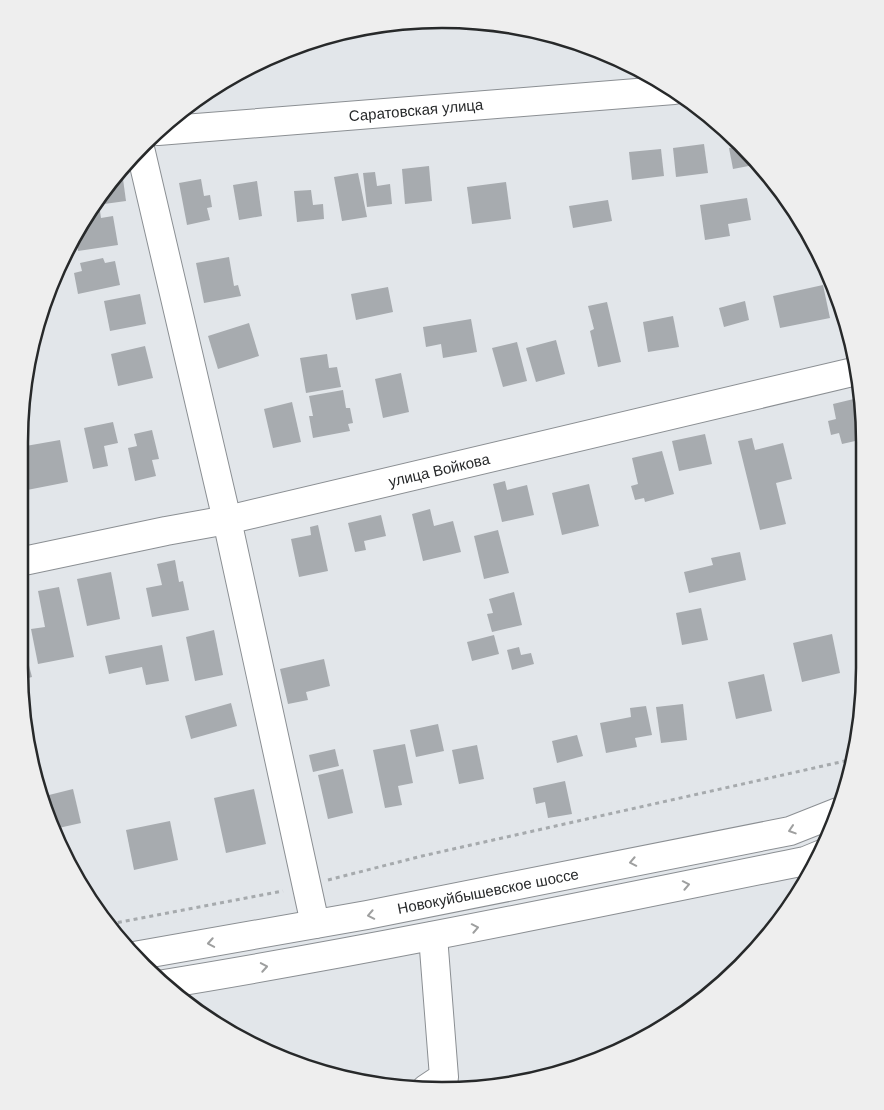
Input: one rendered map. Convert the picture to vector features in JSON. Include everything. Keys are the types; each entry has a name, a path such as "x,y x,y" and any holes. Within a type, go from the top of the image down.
{"street":[{"name":"Саратовская улица","path":"169,130 662,91"},
{"path":"142,156 227,520 315,924"},
{"name":"улица Войкова","path":"28,560 227,520 851,373"},
{"name":"Новокуйбышевское шоссе","path":"143,954 367,916 790,831 829,815"},
{"path":"172,983 264,968 433,936 810,859"},
{"path":"433,936 444,1077 436,1082"}],"path":[{"path":"115,923 307,886 422,856 846,761"}],"building":[{"path":"704,144 708,173 676,177 673,148"},
{"path":"733,147 751,166 733,169 729,148"},
{"path":"661,149 664,176 632,180 629,152"},
{"path":"429,166 432,201 405,204 402,169"},
{"path":"375,172 377,186 390,184 392,204 367,207 363,173"},
{"path":"358,173 367,217 342,221 334,177"},
{"path":"122,179 126,201 103,204 113,190"},
{"path":"201,179 204,196 210,195 212,207 207,208 210,220 187,225 179,183"},
{"path":"257,181 262,216 239,220 233,185"},
{"path":"506,182 511,219 472,224 467,187"},
{"path":"311,190 313,205 323,204 324,219 297,222 294,191"},
{"path":"747,198 751,220 728,224 730,236 705,240 700,205"},
{"path":"608,200 612,221 573,228 569,206"},
{"path":"97,211 100,211 101,218 113,216 118,245 78,251 77,246"},
{"path":"229,257 234,286 238,285 241,296 204,303 196,263"},
{"path":"103,258 105,263 115,261 120,285 78,294 74,273 82,271 80,263"},
{"path":"823,285 830,318 780,328 773,296"},
{"path":"388,287 393,312 356,320 351,294"},
{"path":"140,294 146,324 110,331 104,301"},
{"path":"745,301 749,320 724,327 719,308"},
{"path":"607,302 621,362 598,367 590,331 594,329 588,306"},
{"path":"673,316 679,347 648,352 643,322"},
{"path":"471,319 477,352 443,358 441,344 426,347 423,327"},
{"path":"249,323 259,356 218,369 208,336"},
{"path":"556,340 565,374 536,382 526,348"},
{"path":"517,342 527,381 503,387 492,348"},
{"path":"145,346 153,378 118,386 111,354"},
{"path":"327,354 329,368 337,367 341,387 306,393 300,358"},
{"path":"401,373 409,412 383,418 375,379"},
{"path":"343,390 346,408 350,408 353,423 348,424 350,431 313,438 309,416 313,416 309,396"},
{"path":"854,399 856,441 842,444 839,433 831,435 828,421 836,419 833,404"},
{"path":"292,402 301,442 273,448 264,409"},
{"path":"113,422 118,443 104,446 108,466 93,469 84,428"},
{"path":"152,430 159,459 152,460 156,476 135,481 128,448 137,446 134,434"},
{"path":"705,434 712,464 679,471 672,441"},
{"path":"752,438 755,450 783,443 792,479 776,483 786,524 760,530 738,441"},
{"path":"60,440 68,482 28,490 28,446"},
{"path":"662,451 674,494 645,502 644,498 635,500 631,486 638,484 632,458"},
{"path":"505,481 507,490 527,485 534,515 502,522 493,484"},
{"path":"589,484 599,526 562,535 552,493"},
{"path":"430,509 434,526 453,521 461,552 423,561 412,514"},
{"path":"381,515 386,536 364,541 366,550 355,552 348,523"},
{"path":"318,525 328,571 299,577 291,539 311,535 310,527"},
{"path":"498,530 509,573 484,579 474,536"},
{"path":"740,552 746,580 689,593 684,572 713,565 711,558"},
{"path":"175,560 179,582 183,581 189,610 152,617 146,588 162,585 157,564"},
{"path":"111,572 120,619 87,626 77,579"},
{"path":"59,587 74,657 38,664 31,629 45,627 38,591"},
{"path":"514,592 522,625 492,632 487,614 493,613 489,599"},
{"path":"701,608 708,640 682,645 676,613"},
{"path":"214,630 223,675 195,681 186,637"},
{"path":"832,634 840,673 802,682 793,643"},
{"path":"494,635 499,654 472,661 467,642"},
{"path":"162,645 169,681 146,685 142,667 109,674 105,656"},
{"path":"519,647 521,655 531,653 534,664 512,670 507,650"},
{"path":"324,659 330,686 306,692 308,700 288,704 280,669"},
{"path":"28,661 32,677 28,678"},
{"path":"764,674 772,711 736,719 728,682"},
{"path":"231,703 237,726 191,739 185,716"},
{"path":"683,704 687,740 661,743 656,707"},
{"path":"646,706 652,735 635,738 637,747 606,753 600,723 631,717 630,708"},
{"path":"438,724 444,751 416,757 410,730"},
{"path":"577,735 583,756 557,763 552,741"},
{"path":"405,744 413,783 398,786 402,805 385,808 373,750"},
{"path":"477,745 484,779 459,784 452,750"},
{"path":"335,749 339,766 313,772 309,755"},
{"path":"343,769 353,813 328,819 318,775"},
{"path":"565,781 572,814 548,818 545,802 536,804 533,788"},
{"path":"73,789 81,823 59,828 47,795"},
{"path":"254,789 266,844 226,853 214,798"},
{"path":"170,821 178,860 134,870 126,830"}]}
